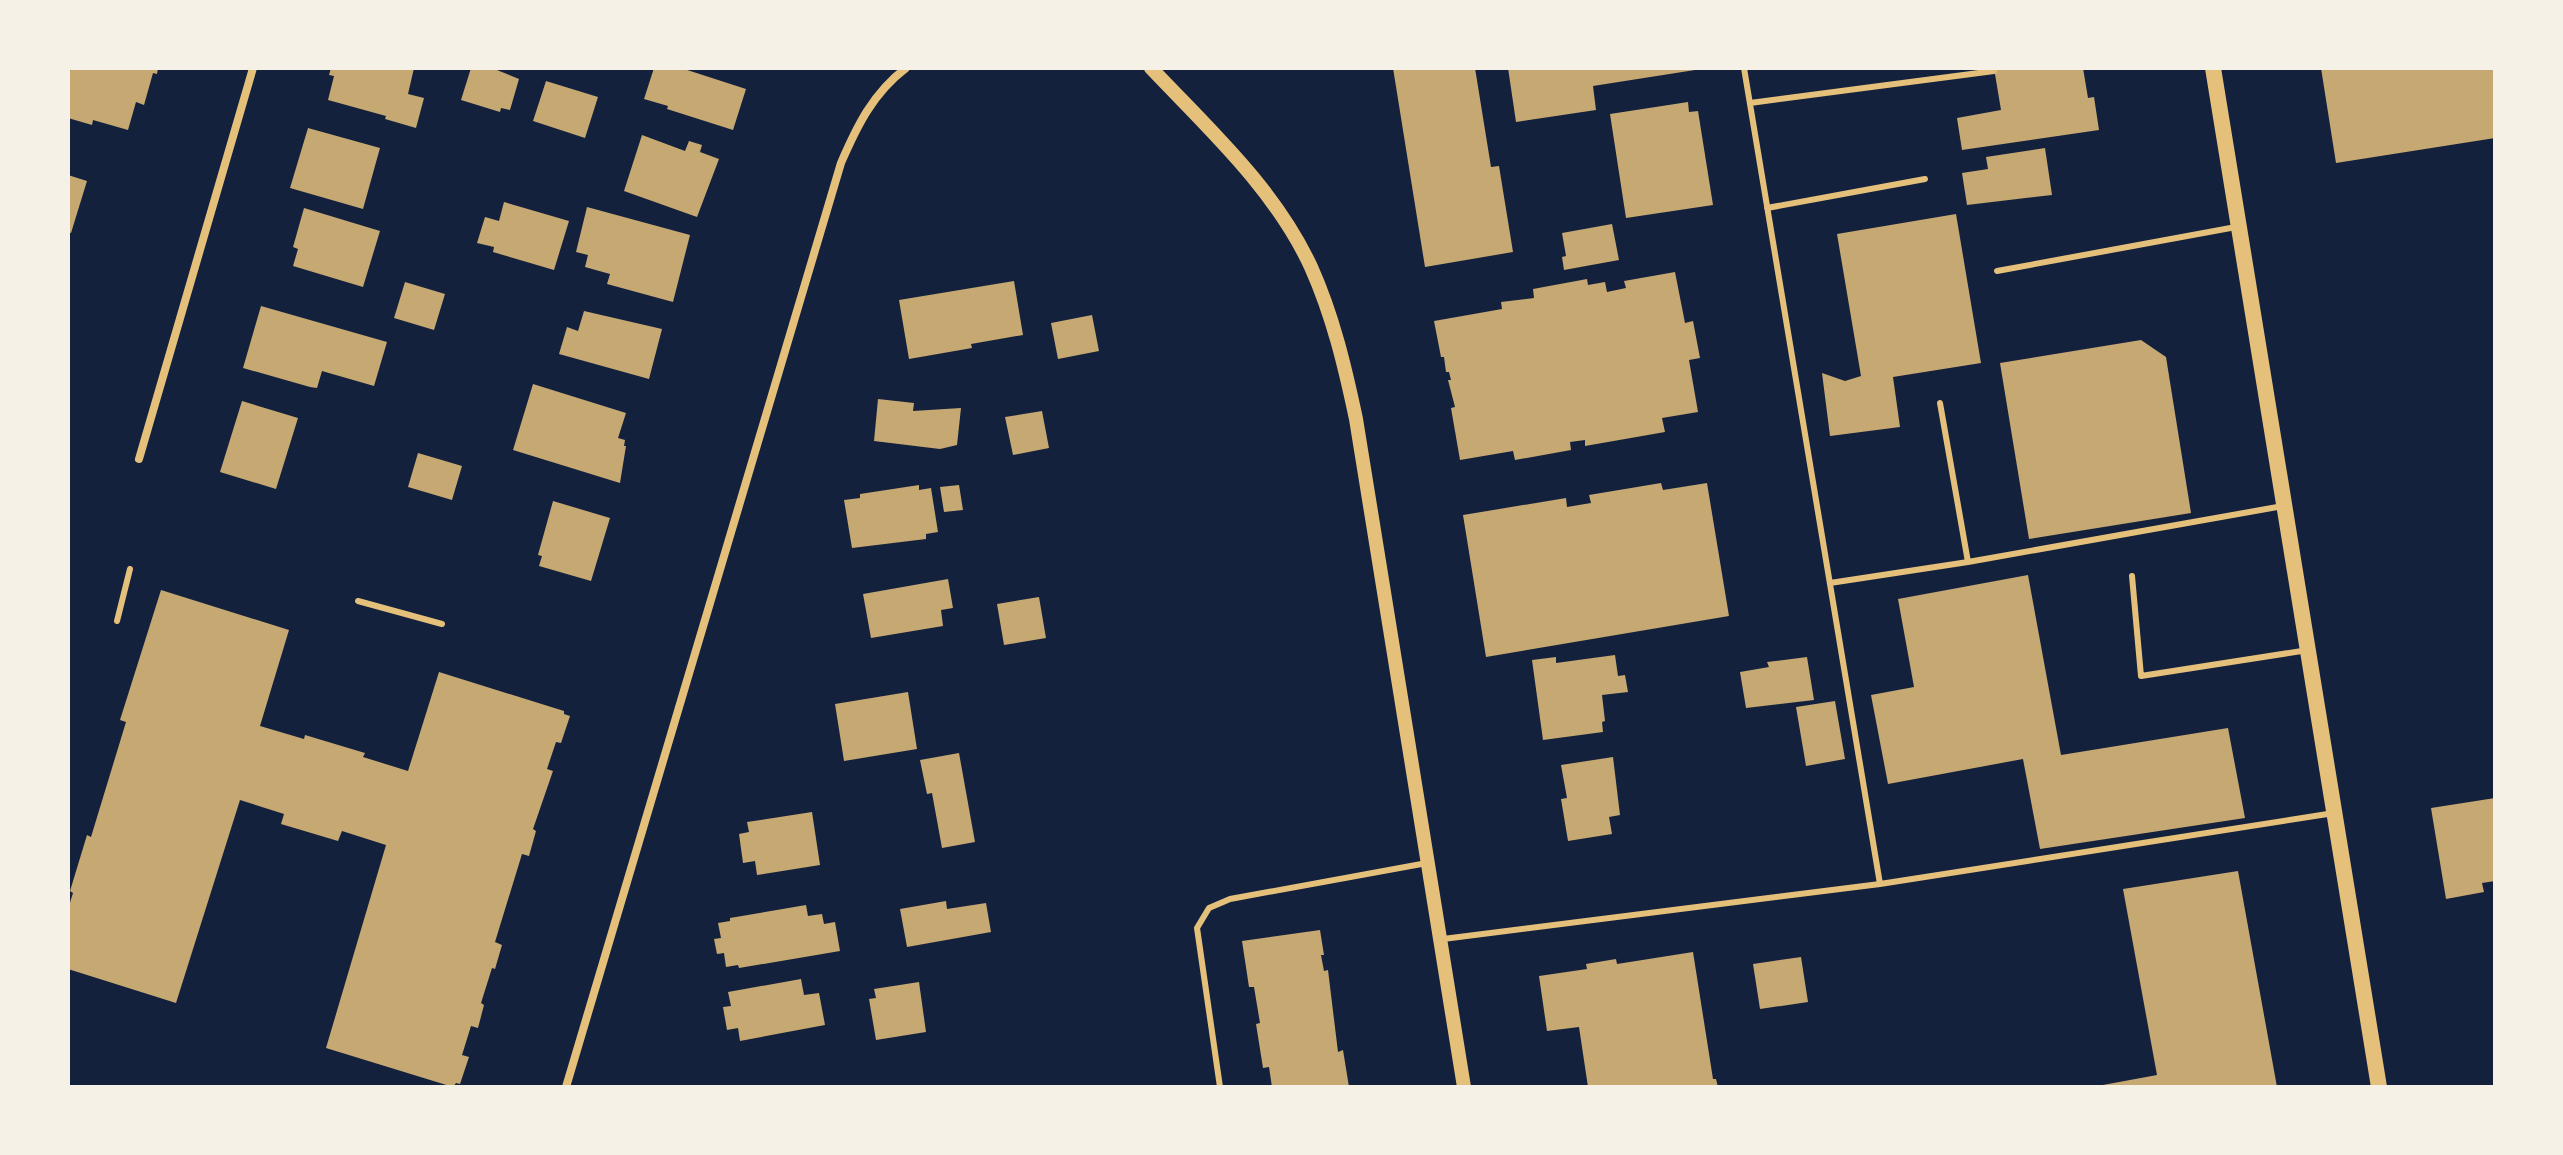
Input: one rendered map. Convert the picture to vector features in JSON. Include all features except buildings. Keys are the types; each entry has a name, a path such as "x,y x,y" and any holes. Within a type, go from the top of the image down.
{"main road":[{"path":"2213,68 2379,1087"}],"street":[{"path":"139,459 253,68"},
{"path":"566,1087 841,163 860,119 888,82 906,68"},
{"path":"1151,68 1240,162 1284,221 1311,266 1339,340 1356,419 1464,1087"}],"lane":[{"path":"1744,68 1880,884"},
{"path":"1750,103 1994,71"},
{"path":"1767,208 1925,179"},
{"path":"1997,271 2239,226"},
{"path":"1940,403 1968,562"},
{"path":"1830,583 2284,506"},
{"path":"117,621 130,569"},
{"path":"2132,576 2141,676 2308,650"},
{"path":"358,601 442,624"},
{"path":"1439,940 1880,884 2334,813"},
{"path":"1220,1087 1197,928 1209,908 1230,899 1427,863"}]}
